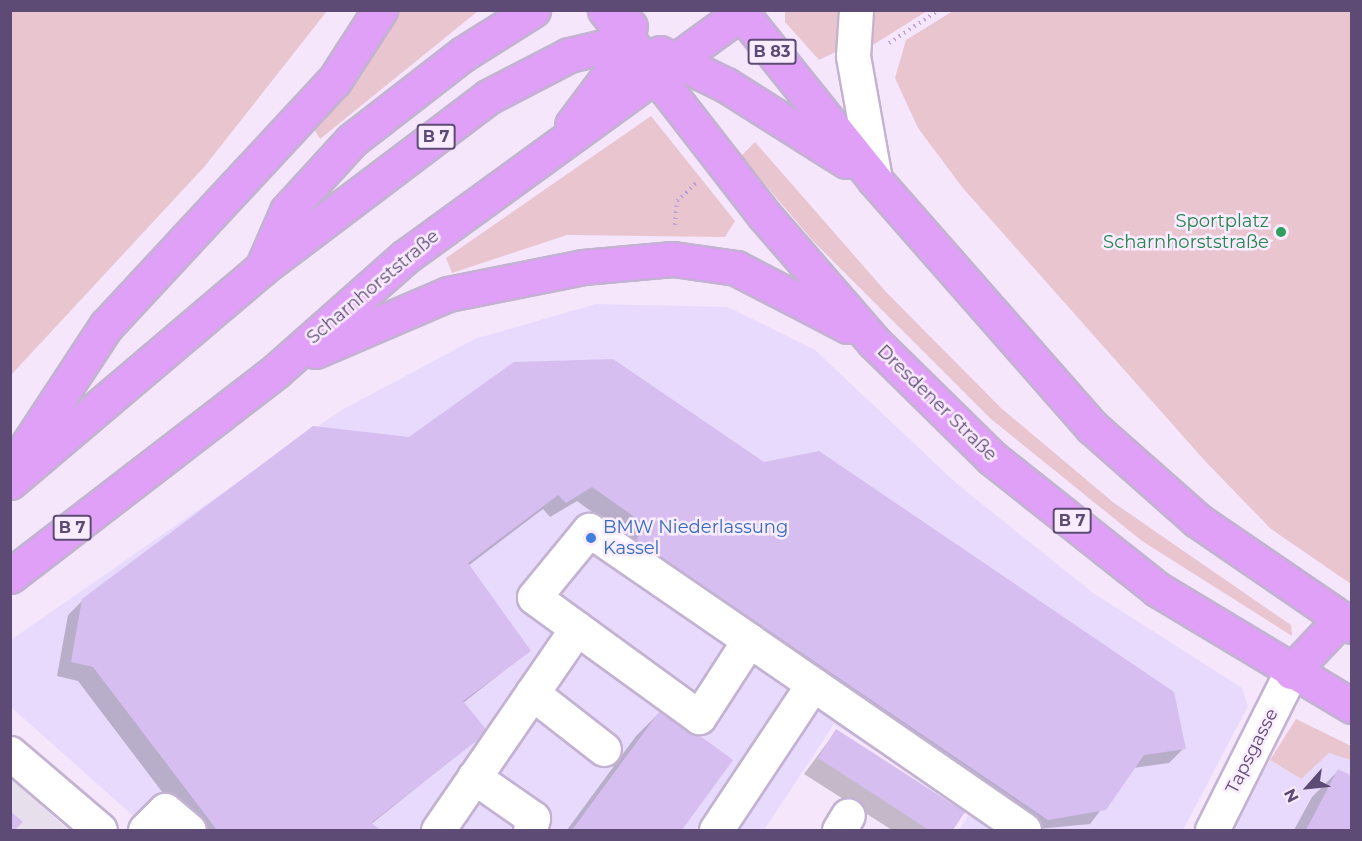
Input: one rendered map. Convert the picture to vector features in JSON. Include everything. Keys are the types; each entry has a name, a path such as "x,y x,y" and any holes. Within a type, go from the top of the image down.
{"main road":[{"path":"10,471 106,326 334,81 380,10"},
{"name":"B 7","path":"262,268 287,211 344,147 463,54 533,10"},
{"path":"605,10 630,26 667,69 875,180 1092,427 1197,520 1346,623 1291,672"},
{"name":"B 83","path":"742,12 875,180"},
{"name":"Scharnhorststraße","path":"10,576 276,371 405,256 558,143 667,69 742,12"},
{"path":"558,143 606,82 630,26"},
{"name":"B 7","path":"10,482 262,268 488,97 630,26"},
{"name":"Dresdener Straße","path":"667,69 874,342 992,458 1121,560 1291,672 1352,706"},
{"path":"276,371 370,324 448,294 583,267 673,259 736,268 797,295 874,342"}],"street":[{"path":"856,10 853,56 875,180"},
{"path":"749,640 699,717 534,597 589,530 749,640 813,684 1024,831"},
{"path":"438,831 577,628"},
{"name":"Tapsgasse","path":"1212,831 1291,672"},
{"path":"716,831 813,684"},
{"path":"532,693 604,749"},
{"path":"10,753 100,831"},
{"path":"474,777 533,818 530,831"},
{"path":"145,831 165,810 189,831"}],"path":[{"path":"884,47 939,10"},
{"path":"674,234 677,201 701,179"}],"shaded area":[{"path":"11,10 327,11 205,166 11,375"},
{"path":"874,10 927,11 873,45"},
{"path":"399,11 478,11 320,139 311,124 383,41"},
{"path":"785,11 845,11 844,48 819,60 785,22"},
{"path":"953,11 1351,11 1351,584 1271,529 1205,461 962,187 918,128 895,78 906,40"},
{"path":"651,116 735,221 725,237 567,235 452,273 446,258"},
{"path":"755,142 887,293 1001,408 1114,503 1291,625 1292,636 1142,541 991,419 813,241 741,156"},
{"name":"BMW Niederlassung Kassel","path":"596,304 728,307 815,350 957,484 1093,593 1242,688 1248,706 1183,830 959,830 971,811 834,724 764,830 149,830 11,707 11,640 340,411 475,339"},
{"path":"1296,719 1351,746 1351,760 1329,753 1301,779 1270,760"},
{"path":"1329,753 1351,760 1351,830 1231,830 1270,760 1300,779"},
{"path":"11,778 68,830 11,830"}],"building":[{"path":"613,359 764,462 819,451 1174,692 1186,749 1144,755 1106,810 1048,820 636,540 646,525 592,487 566,503 558,495 468,563 531,651 463,701 488,732 371,823 381,830 217,830 93,667 71,662 82,599 313,426 409,437 514,362"},
{"path":"662,708 733,760 682,830 572,830"},
{"path":"836,729 965,812 953,830 929,830 818,758"},
{"path":"1338,769 1352,776 1352,830 1306,830"},
{"path":"10,811 23,822 15,830 10,830"}],"place":[{"name":"Sportplatz Scharnhorststraße","path":"1281,232"},
{"name":"BMW Niederlassung Kassel","path":"591,538"}]}
